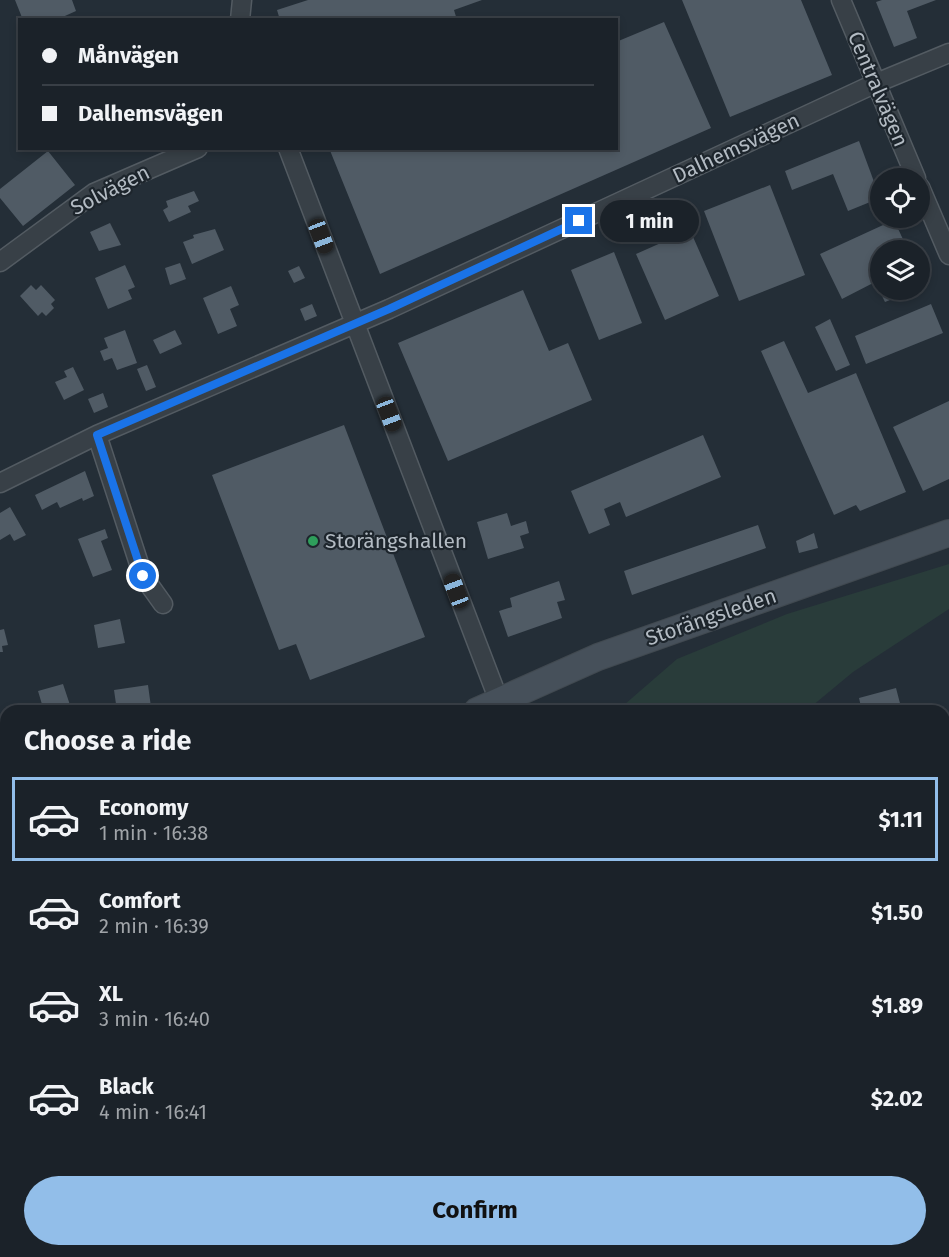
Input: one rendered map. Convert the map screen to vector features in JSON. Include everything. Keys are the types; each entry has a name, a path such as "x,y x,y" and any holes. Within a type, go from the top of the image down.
{"main road":[{"name":"Storängsleden","path":"490,705 598,657 949,533"}],"street":[{"path":"240,18 242,0"},
{"name":"Centralvägen","path":"841,0 874,84 912,168"},
{"name":"Dalhemsvägen","path":"0,483 97,435 354,324 874,84 949,53"},
{"name":"Solvägen","path":"0,262 94,193 193,150"},
{"path":"289,150 354,324 488,705"},
{"path":"930,210 949,255"},
{"path":"97,435 143,576 164,603"}],"green space":[{"path":"949,564 949,609 853,672 813,705 624,705 677,659 787,614"}],"building":[{"path":"15,0 72,0 76,11 60,18 22,18"},
{"path":"308,0 482,0 454,10 456,18 279,18 277,10"},
{"path":"682,0 801,0 832,75 730,117"},
{"path":"936,0 907,11 917,38 894,47 876,2"},
{"path":"664,22 711,128 380,274 330,150 618,150 618,41"},
{"path":"859,141 870,171 870,202 848,211 833,174 792,190 785,171"},
{"path":"48,151 75,185 23,226 0,198 0,189"},
{"path":"770,185 805,275 739,301 704,211"},
{"path":"194,191 199,201 188,206 191,212 169,222 163,210 168,207 166,201"},
{"path":"110,223 121,245 99,251 90,232"},
{"path":"877,228 898,228 903,240 870,240 870,285 842,299 820,254"},
{"path":"215,229 224,250 192,264 183,242 194,238 193,235"},
{"path":"690,230 719,296 665,320 636,254"},
{"path":"614,252 642,323 599,340 571,270"},
{"path":"180,263 186,279 170,285 165,268"},
{"path":"125,265 135,287 128,290 132,299 108,309 95,278"},
{"path":"299,266 305,278 294,283 288,271"},
{"path":"31,285 36,290 41,285 55,300 51,304 54,308 46,316 42,312 38,316 20,296"},
{"path":"231,286 239,305 230,309 237,326 218,334 203,298"},
{"path":"523,290 549,351 568,343 592,400 448,461 398,343"},
{"path":"312,304 317,316 305,321 300,309"},
{"path":"931,304 943,333 866,364 855,336"},
{"path":"830,319 850,365 836,371 815,327"},
{"path":"125,330 137,363 117,370 112,358 104,361 100,351 108,348 104,338"},
{"path":"175,330 182,344 160,354 153,340"},
{"path":"784,341 808,393 856,373 906,492 860,511 856,505 834,515 761,351"},
{"path":"147,365 156,387 146,391 137,369"},
{"path":"73,367 84,390 64,400 55,382 67,377 64,371"},
{"path":"103,393 108,407 94,413 88,399"},
{"path":"949,401 949,479 923,491 893,427"},
{"name":"Storängshallen","path":"344,425 425,637 310,680 296,644 279,650 212,475"},
{"path":"703,435 721,477 626,517 620,502 604,509 610,525 589,534 571,491"},
{"path":"85,471 94,496 83,501 82,498 60,508 57,502 42,510 35,495"},
{"path":"10,507 26,535 14,541 10,534 0,540 0,513"},
{"path":"507,513 511,526 526,521 529,533 520,536 524,548 488,559 477,522"},
{"path":"758,525 766,548 632,595 624,571"},
{"path":"105,529 108,538 101,541 112,570 93,577 78,539"},
{"path":"814,533 818,548 799,553 796,541"},
{"path":"559,581 565,600 557,602 562,618 508,637 499,611 512,607 510,598"},
{"path":"120,619 125,643 98,648 94,625"},
{"path":"4,629 8,645 2,646 3,652 0,652 0,630"},
{"path":"63,684 70,705 42,705 38,691"},
{"path":"148,685 151,705 116,705 114,690"},
{"path":"896,688 900,705 861,705 859,698"}],"place":[{"name":"Storängshallen","path":"313,541"}],"route":[{"path":"143,576 97,435 389,309 579,221"}]}
